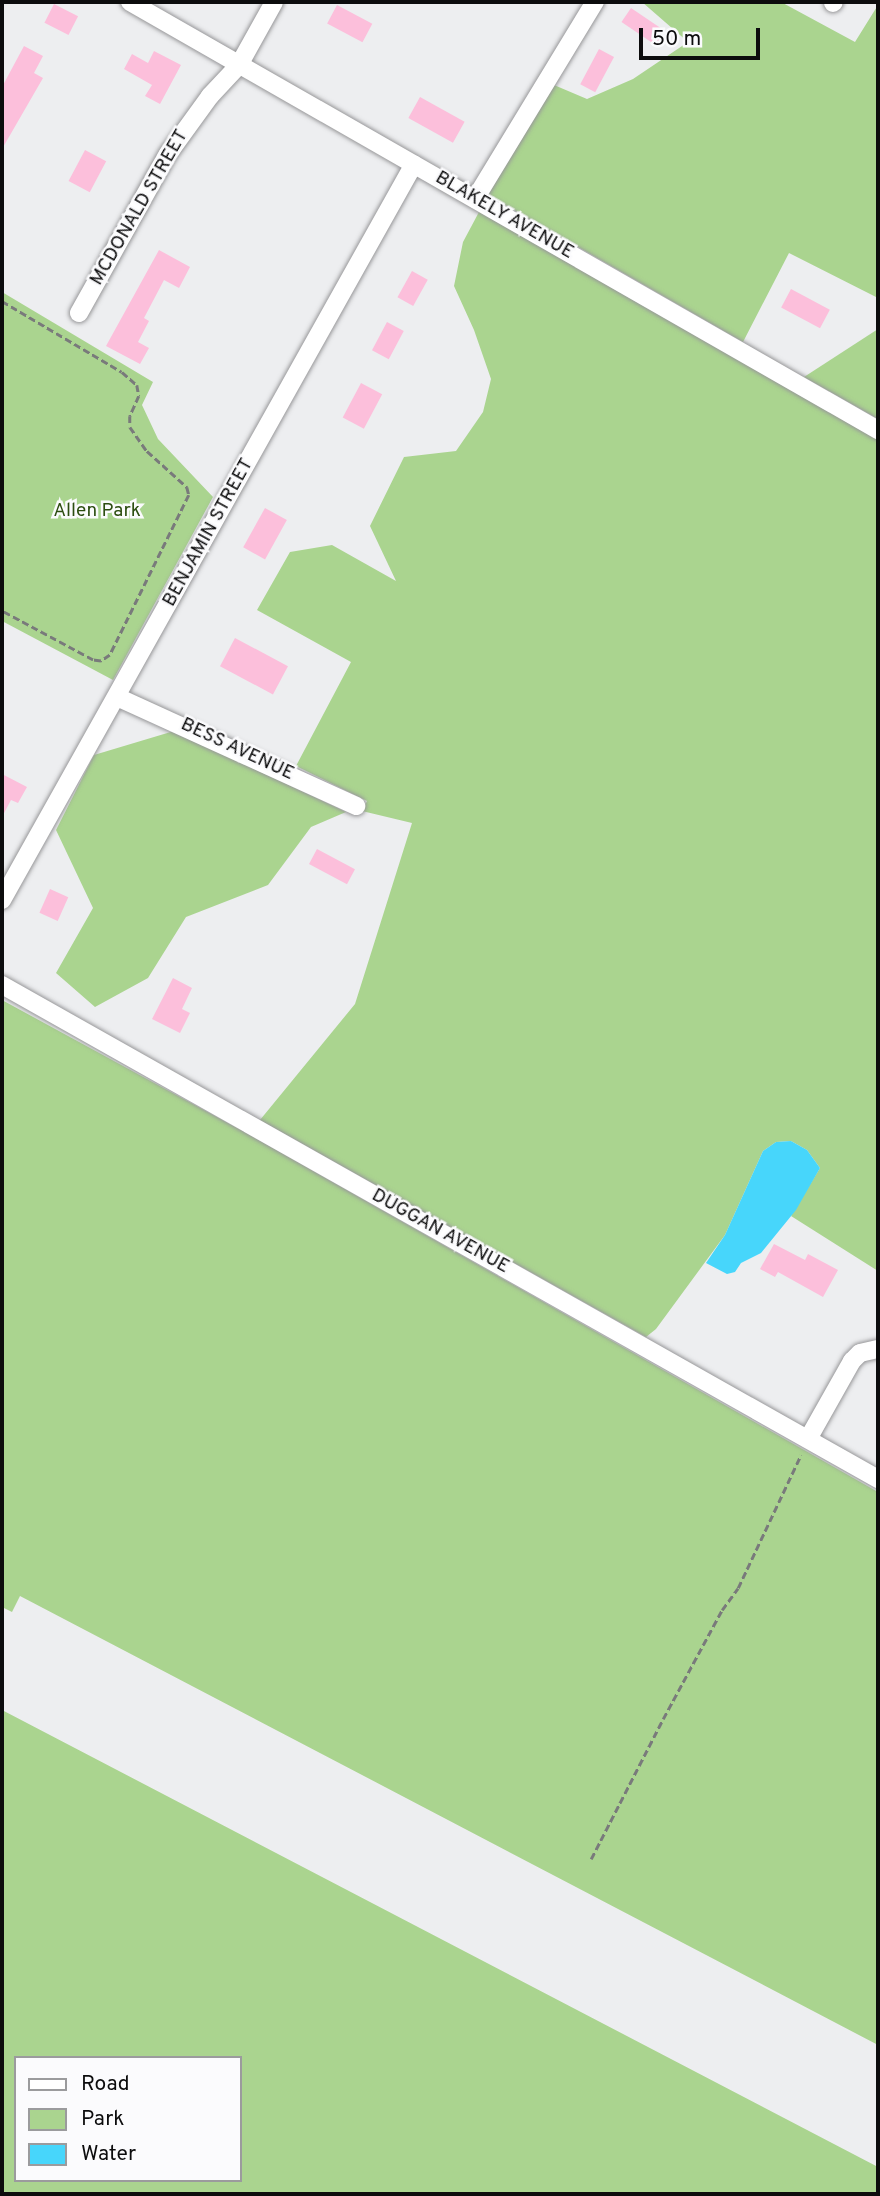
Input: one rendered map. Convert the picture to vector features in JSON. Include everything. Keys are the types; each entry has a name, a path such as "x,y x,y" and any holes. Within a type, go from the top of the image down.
{"street":[{"name":"BLAKELY AVENUE","path":"130,2 878,429"},
{"name":"MCDONALD STREET","path":"79,313 169,154 210,96 239,65 274,2"},
{"path":"475,199 595,2"},
{"name":"BENJAMIN STREET","path":"2,901 414,164"},
{"name":"BESS AVENUE","path":"117,697 356,806"},
{"name":"DUGGAN AVENUE","path":"2,985 878,1479"},
{"path":"808,1439 852,1361 860,1353 878,1349"}],"path":[{"path":"2,301 122,372 137,385 139,396 130,416 130,427 147,451 187,487 189,495 110,656 102,661 93,660 2,611"},
{"path":"591,1859 722,1610 738,1588 808,1439"}],"green space":[{"path":"642,2 781,2 855,42 878,5 878,298 789,253 743,342 488,195 554,85 587,99 633,79 688,42"},
{"path":"479,212 878,440 878,1271 791,1216 820,1168 807,1150 791,1141 776,1142 763,1151 725,1235 656,1329 646,1337 260,1120 355,1004 412,823 362,811 367,801 296,766 351,662 257,610 290,552 332,545 396,581 370,526 404,457 456,451 483,412 491,379 474,330 454,286 463,242"},
{"name":"Allen Park","path":"2,292 153,382 142,405 158,439 213,497 113,680 2,621"},
{"path":"878,329 878,419 804,377"},
{"path":"174,731 346,812 311,827 268,885 186,917 148,978 95,1007 56,973 93,908 56,830 94,755"},
{"path":"2,1000 248,1134 878,1492 878,2045 20,1596 12,1612 2,1607"},
{"path":"2,1710 878,2167 878,2194 2,2194"}],"water":[{"path":"791,1141 807,1150 820,1168 796,1210 761,1253 741,1263 735,1272 727,1274 706,1263 725,1235 763,1151 776,1142"}],"building":[{"path":"54,4 78,16 69,35 44,23"},
{"path":"337,5 372,24 362,42 327,24"},
{"path":"631,8 665,31 655,45 621,22"},
{"path":"24,46 43,56 34,73 43,78 2,149 2,87"},
{"path":"599,49 614,57 595,92 580,84"},
{"path":"154,51 181,65 160,104 145,96 152,85 124,69 132,54 148,63"},
{"path":"420,97 465,122 453,143 408,118"},
{"path":"85,150 106,161 90,192 69,181"},
{"path":"159,250 190,267 179,288 164,280 144,318 149,321 138,342 149,348 140,364 106,346"},
{"path":"412,271 428,280 413,306 397,297"},
{"path":"791,289 830,310 820,328 781,308"},
{"path":"387,322 404,331 389,359 372,350"},
{"path":"361,383 382,394 364,429 343,417"},
{"path":"265,508 287,520 265,559 243,547"},
{"path":"235,638 288,666 273,694 220,666"},
{"path":"2,774 27,787 18,803 11,800 2,817"},
{"path":"317,849 355,869 347,884 309,864"},
{"path":"50,889 68,897 58,921 39,913"},
{"path":"173,978 192,988 182,1009 190,1013 180,1033 152,1019"},
{"path":"774,1244 805,1260 808,1254 838,1270 823,1297 778,1272 775,1277 760,1269"}]}
